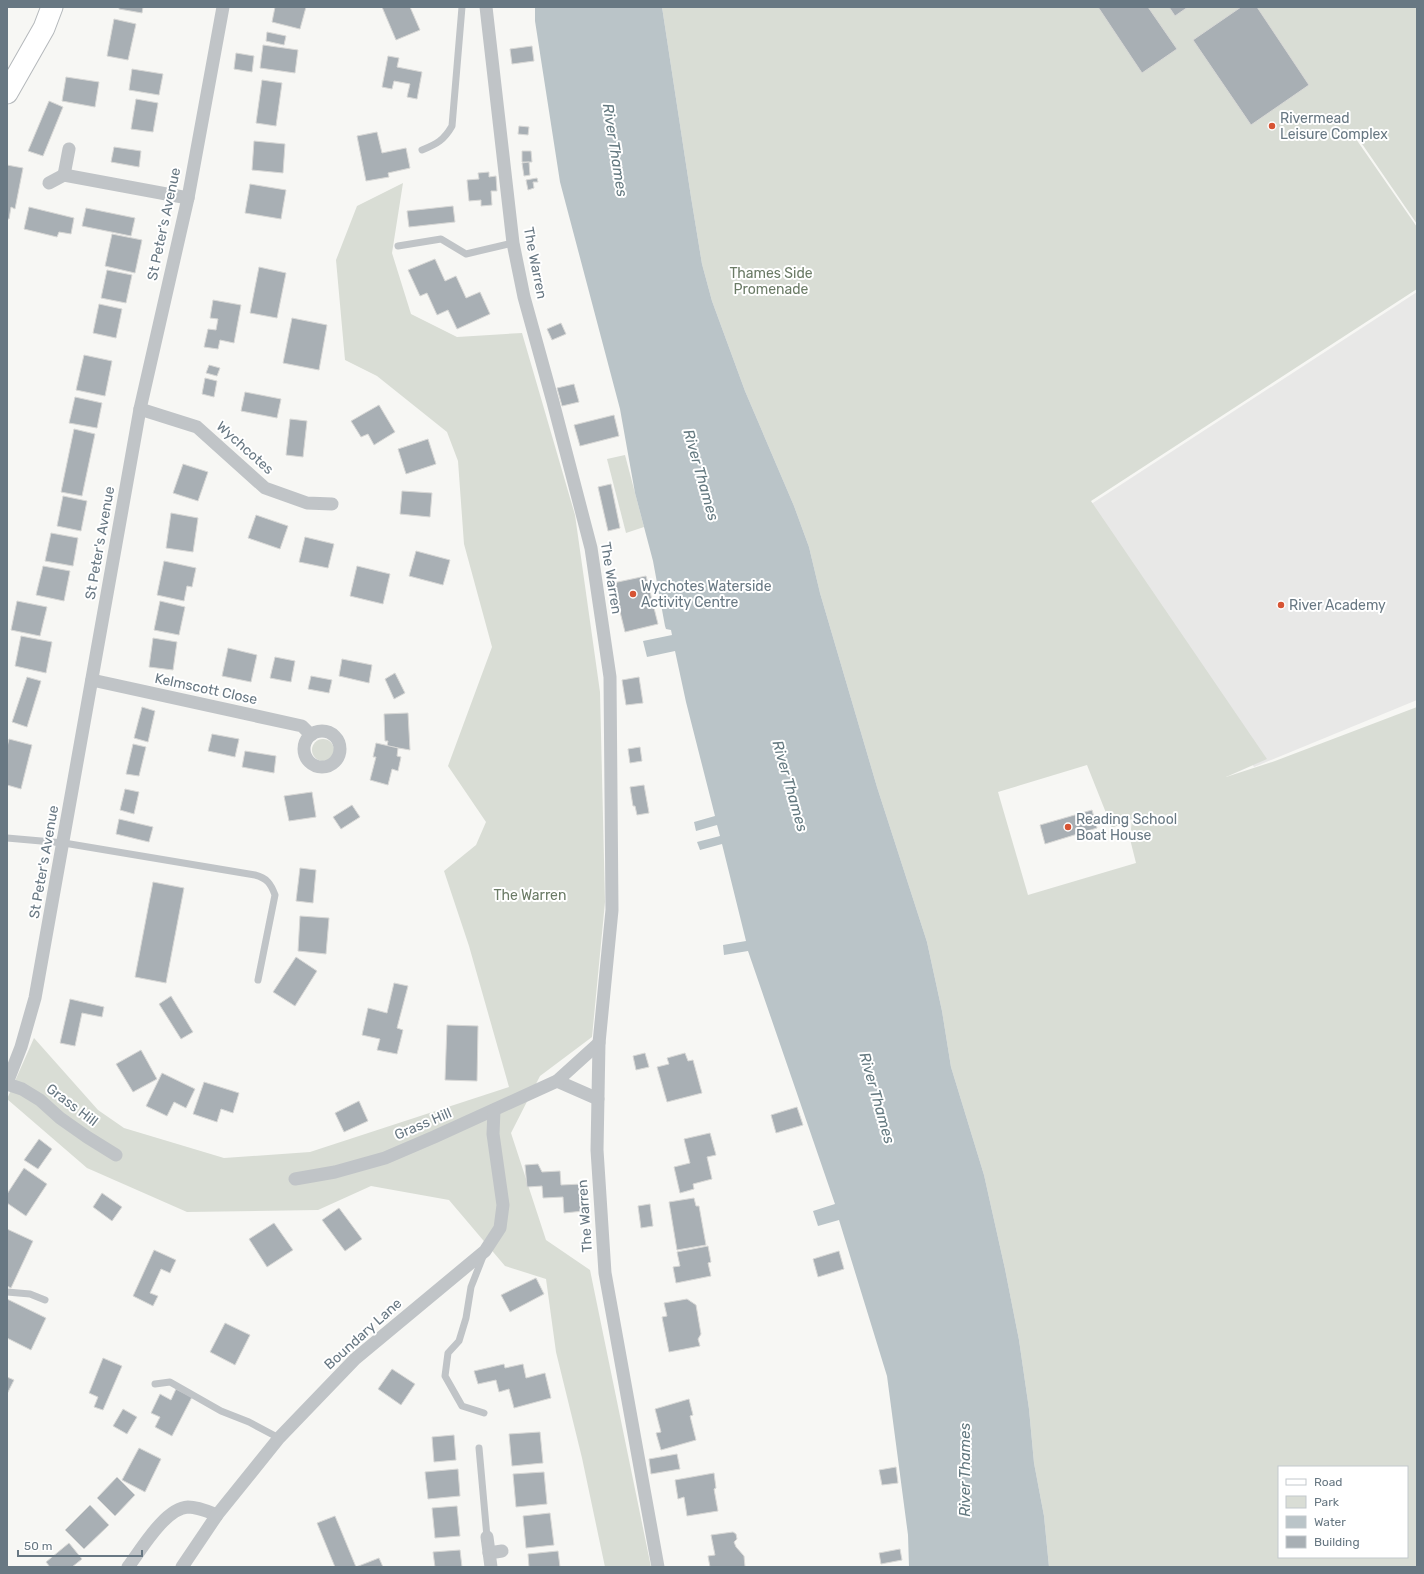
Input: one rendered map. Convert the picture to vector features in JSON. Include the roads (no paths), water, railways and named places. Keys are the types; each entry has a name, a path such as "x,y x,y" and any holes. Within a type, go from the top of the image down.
{"main road":[{"path":"7,93 44,28 52,7"}],"street":[{"name":"St Peter's Avenue","path":"7,1083 21,1047 35,998 64,843 140,409 188,198 223,7"},
{"name":"The Warren","path":"486,7 513,243 524,297 591,548 610,678 612,910 599,1043 597,1150 605,1273 658,1567"},
{"path":"64,175 69,149"},
{"path":"49,183 64,175 188,198"},
{"name":"Wychcotes","path":"140,409 197,427 265,488 307,503 332,504"},
{"name":"Kelmscott Close","path":"92,680 302,726 311,735"},
{"name":"Grass Hill","path":"295,1179 335,1172 385,1158 434,1137 557,1081 599,1043"},
{"path":"557,1081 598,1099"},
{"name":"Grass Hill","path":"7,1083 22,1089 40,1100 60,1118 116,1155"},
{"name":"Boundary Lane","path":"182,1567 217,1515 279,1438 355,1358 485,1251 500,1228 504,1205 493,1134 494,1110"},
{"path":"128,1567 156,1530 174,1511 186,1507 201,1509 217,1515"},
{"path":"487,1537 496,1552 491,1567"}],"lane":[{"path":"422,150 437,144 444,138 452,126 462,7"},
{"path":"398,246 441,239 466,254 513,243"},
{"path":"7,838 64,843 255,874 264,877 271,885 275,895 258,980"},
{"path":"484,1413 462,1406 445,1376 448,1352 459,1341 466,1318 471,1287 485,1251"},
{"path":"7,1292 30,1294 45,1300"},
{"path":"155,1384 170,1382 221,1410 249,1422 279,1438"},
{"path":"479,1448 487,1537"}],"water":[{"name":"River Thames","path":"535,7 662,7 702,264 712,301 745,391 794,506 809,547 820,593 877,787 927,942 942,1011 951,1067 984,1175 1019,1340 1029,1409 1034,1463 1044,1516 1049,1567 909,1567 908,1535 887,1376 839,1220 818,1226 813,1211 835,1204 748,951 724,955 723,945 746,941 722,844 700,850 697,842 720,836 717,825 696,831 694,822 715,816 686,702 675,651 647,657 643,641 672,635 671,630 666,629 665,626 653,561 635,493 620,409 560,182 535,21"}],"place":[{"name":"Rivermead Leisure Complex","path":"1272,126"},
{"name":"Wychotes Waterside Activity Centre","path":"633,594"},
{"name":"River Academy","path":"1281,605"},
{"name":"Reading School Boat House","path":"1068,827"}],"park label":[{"name":"Thames Side Promenade","path":"771,282"}]}
